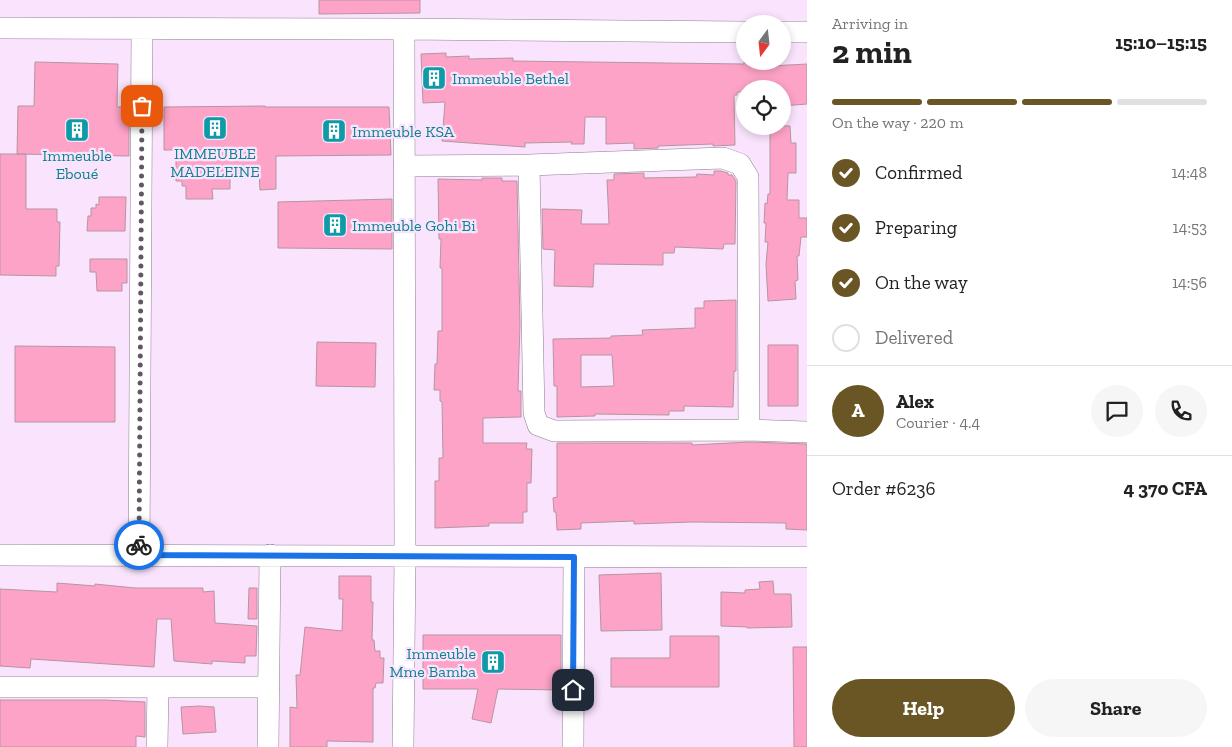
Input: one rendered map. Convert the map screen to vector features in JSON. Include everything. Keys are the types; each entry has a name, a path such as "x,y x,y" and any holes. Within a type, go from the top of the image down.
{"street":[{"path":"0,28 736,32"},
{"path":"139,555 142,28"},
{"path":"403,747 405,556 404,29"},
{"path":"791,32 807,32"},
{"path":"404,166 529,166 723,158 740,164 748,177 748,430"},
{"path":"529,166 534,413 538,425 554,431 748,430 807,432"},
{"path":"0,555 807,557"},
{"path":"268,747 270,555"},
{"path":"573,747 574,557"},
{"path":"0,687 269,687"},
{"path":"157,747 158,688"}],"building":[{"path":"319,0 420,0 420,13 319,14"},
{"path":"446,53 446,57 469,56 469,59 513,58 513,61 736,64 736,70 791,70 791,65 807,64 807,104 791,105 791,80 736,80 736,95 734,95 735,145 658,146 658,148 634,149 634,143 606,144 606,117 585,117 584,144 571,144 572,142 525,143 525,147 442,141 445,102 423,103 421,54"},
{"path":"35,62 118,64 117,107 129,107 129,156 17,154 18,106 34,106"},
{"path":"164,107 389,107 391,155 276,156 276,189 260,190 259,171 230,174 230,189 212,189 213,199 186,199 186,186 182,186 182,181 176,181 176,150 164,150"},
{"path":"770,135 791,135 791,143 796,143 796,173 788,173 787,200 799,200 799,218 807,218 807,237 801,237 799,256 797,256 798,280 795,281 796,299 768,301 766,264 768,242 765,242 766,223 764,223 765,203 767,204 768,194 770,194"},
{"path":"0,154 26,154 26,209 57,209 57,222 60,222 59,266 56,266 56,276 0,275"},
{"path":"714,171 728,173 736,181 735,244 724,244 723,249 675,247 674,253 663,253 663,265 594,264 593,287 554,286 555,250 543,249 542,209 582,210 581,224 609,224 607,180 614,180 614,174 644,173 644,178 696,177 697,174 714,175"},
{"path":"482,178 502,178 502,181 517,181 520,324 518,391 521,391 521,417 483,418 483,443 527,443 526,449 532,449 531,483 527,483 527,512 523,512 523,523 489,523 489,526 435,528 435,481 439,481 439,458 443,458 442,402 440,401 440,390 434,390 438,331 442,331 442,268 440,268 441,239 439,239 438,179 482,180"},
{"path":"99,197 126,197 125,231 87,231 88,216 91,216 91,208 96,208 96,204 99,205"},
{"name":"Immeuble Gohi Bi","path":"392,199 392,249 278,248 278,202"},
{"path":"90,259 127,259 127,283 122,283 122,291 97,291 96,272 90,272"},
{"path":"736,300 736,371 734,371 733,407 684,406 684,411 669,411 669,415 595,414 595,416 557,417 557,386 554,386 553,339 611,338 611,336 643,335 642,330 695,328 695,308 704,308 704,301","holes":["581,355 612,355 614,386 581,387"]},
{"path":"317,342 376,343 375,387 316,386"},
{"path":"768,345 798,345 798,406 768,406"},
{"path":"15,346 115,347 115,422 15,422"},
{"path":"749,442 807,444 807,530 786,529 786,523 692,522 634,524 634,521 581,523 581,529 557,530 553,498 557,497 557,443 692,443 692,445"},
{"path":"661,573 662,630 601,631 599,575"},
{"path":"339,576 371,576 371,602 373,602 372,640 374,640 375,651 380,651 380,658 384,658 383,683 376,683 375,688 373,688 373,742 327,741 327,747 290,747 290,707 297,708 296,675 300,675 305,627 342,631 343,599 339,599"},
{"path":"773,581 774,594 791,594 792,627 747,628 721,626 721,592 745,593 745,590 760,589 759,582"},
{"path":"57,583 135,588 203,588 203,592 214,591 215,623 257,626 256,656 245,656 245,663 212,661 212,664 174,661 171,619 157,619 154,667 31,659 30,668 0,666 0,589 57,592"},
{"path":"249,588 257,588 257,619 248,619"},
{"name":"Immeuble Mme Bamba","path":"423,635 561,635 561,690 498,689 491,723 472,719 478,689 423,689"},
{"path":"670,636 719,636 719,687 611,687 611,658 670,658"},
{"path":"793,647 807,647 807,747 794,747"},
{"path":"0,700 145,702 145,737 136,736 136,747 0,747"},
{"path":"181,707 214,707 216,732 183,734"}],"way so far":[{"path":"139,545 142,106"}],"place":[{"name":"Immeuble Bethel","path":"434,78"},
{"name":"IMMEUBLE MADELEINE","path":"215,128"},
{"name":"Immeuble Eboué","path":"77,130"},
{"name":"Immeuble KSA","path":"334,131"},
{"name":"Immeuble Gohi Bi","path":"335,225"},
{"name":"Immeuble Mme Bamba","path":"493,662"}],"route":[{"path":"139,545 139,555 574,557 573,690"}]}
